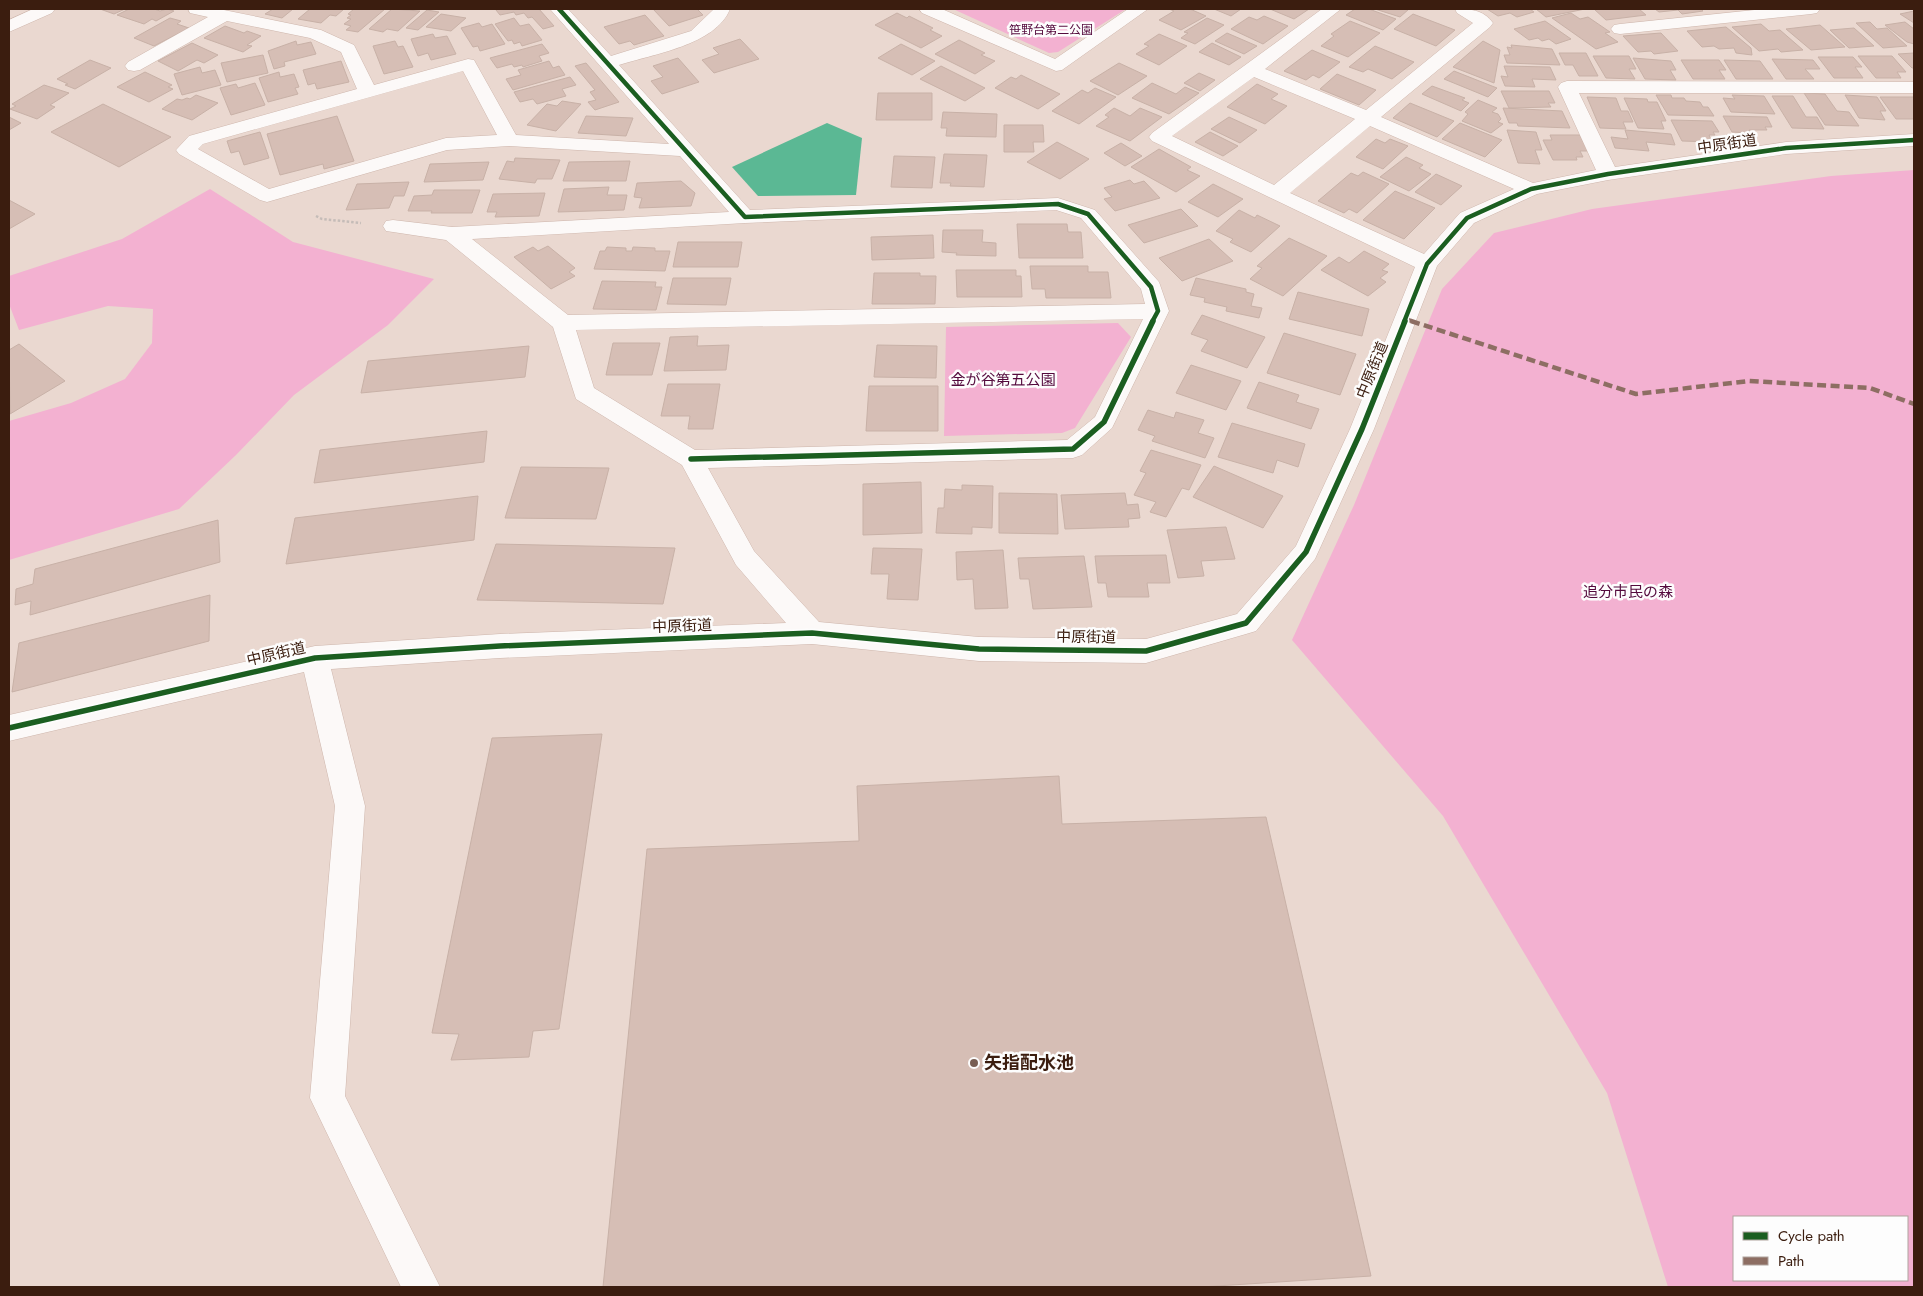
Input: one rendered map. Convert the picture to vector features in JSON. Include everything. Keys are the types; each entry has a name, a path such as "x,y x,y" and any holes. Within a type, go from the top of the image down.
{"street":[{"path":"9,27 46,9"},
{"path":"196,9 315,34 348,49 368,92"},
{"path":"559,9 606,64 745,217"},
{"path":"606,64 696,35 719,15 722,9"},
{"path":"928,9 1056,66 1139,9"},
{"path":"1332,9 1159,137 1427,264"},
{"path":"1276,194 1484,23 1463,9"},
{"path":"1620,29 1778,10 1811,9"},
{"path":"134,66 224,15"},
{"path":"509,140 468,64 196,140 186,150 266,196 446,144 509,140 687,151"},
{"path":"1252,70 1531,189"},
{"path":"1608,174 1567,87 1914,87"},
{"name":"中原街道","path":"9,728 315,658 509,646 812,633 979,649 1146,650 1246,622 1306,552 1362,429 1427,264 1467,218 1531,189 1608,174 1786,148 1914,140"},
{"path":"393,226 452,234 745,217 1058,204 1088,214 1152,288 1158,311 1104,422 1073,449 691,459"},
{"path":"452,234 564,323 584,393 691,459 745,558 812,633"},
{"path":"564,323 1158,311"},
{"path":"315,658 350,806 327,1098 421,1287"}],"path":[{"path":"266,196 322,219 393,226"}],"green space":[{"name":"笹野台第二公園","path":"953,9 1126,9 1058,52 1049,53"},
{"name":"追分市民の森","path":"1914,170 1914,1287 1668,1287 1607,1093 1443,816 1292,640 1354,505 1442,289 1494,233 1592,209 1831,176"},
{"path":"210,189 293,242 434,279 388,325 294,395 236,455 179,509 9,560 9,421 71,403 125,379 152,343 153,309 108,306 19,330 9,304 9,276 122,239"},
{"name":"金が谷第五公園","path":"1118,323 1131,337 1075,428 1062,433 944,436 946,327"}],"shaded area":[{"path":"827,123 862,138 856,195 758,196 732,167"}],"building":[{"path":"100,9 125,9 114,14"},
{"path":"129,9 154,9 160,11 167,9 174,11 156,21 152,19 144,24 117,15"},
{"path":"273,9 293,9 282,18 265,14"},
{"path":"310,9 344,9 336,16 330,15 321,23 298,19"},
{"path":"354,9 385,9 358,32 346,30 351,26 344,24 351,19 347,18 351,15 348,14"},
{"path":"392,9 420,11 398,31 387,29 383,32 369,29"},
{"path":"539,9 554,26 543,29 532,17 528,18 524,13 516,15 514,12 500,15 496,10"},
{"path":"653,9 697,9 703,15 669,26"},
{"path":"1169,9 1190,9 1206,16 1181,30 1159,20 1174,11"},
{"path":"1214,9 1241,9 1231,16"},
{"path":"1270,9 1309,9 1294,19"},
{"path":"1355,9 1369,9 1396,19 1383,30 1346,15"},
{"path":"1375,9 1409,9 1400,17"},
{"path":"1487,9 1530,9 1534,12 1517,17 1510,13 1498,16"},
{"path":"1536,9 1585,9 1546,17"},
{"path":"1594,9 1639,9 1646,15 1606,20"},
{"path":"1655,9 1701,9 1703,11 1682,14 1678,10 1659,12"},
{"path":"427,10 439,12 418,30 406,28"},
{"path":"1914,11 1914,23 1900,14"},
{"path":"897,13 907,18 909,16 933,28 930,30 942,36 921,48 875,25"},
{"path":"1571,13 1580,19 1588,17 1610,32 1605,33 1618,42 1596,49 1552,18"},
{"path":"441,14 466,18 451,31 426,27"},
{"path":"1413,14 1455,30 1436,46 1394,29"},
{"path":"645,15 664,36 634,45 630,41 619,44 604,27"},
{"path":"1264,16 1288,26 1263,44 1231,29 1249,17 1257,20"},
{"path":"170,18 181,21 177,24 189,28 154,46 134,38"},
{"path":"514,18 520,26 529,24 542,40 522,46 520,42 514,44 512,40 508,41 495,24"},
{"path":"1207,18 1224,25 1195,44 1181,38 1188,33 1184,32"},
{"path":"1350,21 1380,33 1348,57 1321,46 1334,36 1331,34"},
{"path":"1545,21 1571,39 1556,44 1549,39 1542,41 1538,38 1529,40 1514,29"},
{"path":"1870,22 1877,29 1887,28 1907,46 1883,48 1856,23"},
{"path":"1905,22 1914,29 1914,44 1907,42 1885,25"},
{"path":"479,23 482,27 492,24 505,44 480,51 478,46 473,47 461,28"},
{"path":"1761,24 1769,31 1780,30 1803,50 1781,52 1778,49 1759,51 1732,27"},
{"path":"1820,25 1845,47 1811,50 1786,29"},
{"path":"225,26 244,33 247,31 261,36 247,45 252,46 243,52 204,38"},
{"path":"1726,27 1751,48 1752,55 1736,53 1734,48 1702,47 1687,31"},
{"path":"1854,28 1874,46 1849,48 1830,30"},
{"path":"1227,33 1257,46 1244,54 1215,41"},
{"path":"1661,33 1678,51 1654,54 1651,51 1638,52 1623,36"},
{"path":"433,34 435,38 447,36 456,54 431,60 428,53 418,56 411,39"},
{"path":"1159,34 1187,46 1159,65 1136,54 1149,46 1144,44"},
{"path":"740,39 759,59 714,73 702,60 719,54 713,48"},
{"path":"959,40 985,53 981,55 995,61 975,74 935,54"},
{"path":"296,41 297,45 311,42 316,54 284,62 285,66 274,69 268,51"},
{"path":"395,41 398,47 403,46 413,67 384,74 373,46"},
{"path":"1483,41 1500,50 1494,83 1453,67"},
{"path":"192,43 218,55 204,63 197,60 178,71 158,61"},
{"path":"1212,43 1241,57 1229,65 1199,52"},
{"path":"542,44 549,53 539,56 542,61 523,67 522,65 514,67 512,64 497,68 490,58"},
{"path":"901,44 935,61 912,75 878,58"},
{"path":"1511,45 1552,49 1560,65 1507,63 1504,55 1510,55 1507,47 1512,48"},
{"path":"1375,46 1414,62 1392,79 1368,69 1363,72 1349,67"},
{"path":"1312,50 1340,62 1319,78 1313,75 1306,80 1284,71"},
{"path":"1559,53 1586,53 1598,76 1579,76 1573,65 1565,65"},
{"path":"1914,53 1914,68 1898,54"},
{"path":"263,55 268,73 227,82 221,63"},
{"path":"1593,56 1629,56 1636,69 1629,69 1635,79 1606,78"},
{"path":"1858,56 1892,56 1906,72 1897,72 1901,78 1876,78"},
{"path":"1818,57 1853,57 1862,67 1855,67 1863,78 1834,78"},
{"path":"678,58 699,82 662,94 651,81 663,77 653,66"},
{"path":"1633,58 1671,61 1676,70 1670,70 1676,80 1645,79"},
{"path":"1772,59 1813,60 1820,69 1805,69 1814,79 1786,79"},
{"path":"90,60 111,68 75,89 57,79"},
{"path":"1681,60 1719,60 1726,70 1719,70 1725,79 1693,79"},
{"path":"1724,60 1760,61 1773,79 1736,79"},
{"path":"341,61 349,82 317,89 315,83 308,85 303,70"},
{"path":"549,61 553,68 559,66 565,75 513,90 506,79 521,75 518,70"},
{"path":"586,63 619,102 595,110 588,102 596,100 590,92 595,90 575,66"},
{"path":"1119,63 1147,76 1118,95 1090,81"},
{"path":"941,66 985,88 965,101 920,79"},
{"path":"1504,66 1550,67 1556,80 1532,79 1535,87 1505,86 1501,76 1508,77"},
{"path":"200,67 202,73 215,70 221,85 182,95 174,74"},
{"path":"1454,71 1497,88 1488,97 1444,79"},
{"path":"145,72 172,85 168,87 173,89 149,102 117,87"},
{"path":"279,72 280,77 294,74 299,87 295,88 298,94 268,102 259,78"},
{"path":"1199,73 1215,80 1200,91 1184,83"},
{"path":"1337,74 1376,90 1359,105 1320,89"},
{"path":"1021,75 1060,94 1038,109 995,88 1011,77 1016,79"},
{"path":"570,77 576,85 562,89 566,96 537,104 533,99 520,102 514,92"},
{"path":"255,83 265,105 231,115 220,88 236,84 238,88"},
{"path":"1152,83 1176,94 1185,87 1199,93 1169,114 1132,98"},
{"path":"1257,84 1278,94 1271,99 1287,106 1265,124 1227,107"},
{"path":"44,85 69,93 50,105 55,107 37,119 10,109 16,106 12,104"},
{"path":"1432,86 1465,98 1462,100 1469,103 1461,111 1422,94"},
{"path":"1095,88 1116,97 1079,124 1052,111 1082,90 1088,93"},
{"path":"1501,91 1549,91 1555,103 1548,103 1551,107 1509,108"},
{"path":"878,93 932,93 932,120 876,120"},
{"path":"1804,93 1825,94 1837,111 1849,112 1859,126 1825,125"},
{"path":"196,95 218,103 192,120 162,109 177,99 190,99"},
{"path":"1656,95 1671,95 1672,98 1684,98 1686,101 1700,102 1703,107 1708,107 1714,116 1668,115"},
{"path":"1732,95 1764,96 1775,114 1731,112 1723,98 1735,99"},
{"path":"1845,95 1877,97 1886,111 1880,111 1885,120 1859,118"},
{"path":"1772,96 1793,96 1806,117 1817,117 1824,129 1792,128"},
{"path":"1587,97 1616,98 1621,111 1628,111 1633,122 1623,122 1626,129 1600,128"},
{"path":"1880,97 1914,97 1914,119 1896,119"},
{"path":"1624,98 1647,99 1648,102 1657,102 1666,121 1661,121 1664,129 1638,128"},
{"path":"1478,100 1497,108 1492,112 1498,114 1501,119 1498,122 1503,124 1491,133 1462,121 1468,114 1465,112"},
{"path":"562,101 581,104 556,131 527,125 547,104 557,106"},
{"path":"1410,103 1454,121 1437,137 1393,118"},
{"path":"103,104 171,137 119,167 51,132"},
{"path":"1114,108 1130,116 1140,108 1162,117 1130,141 1096,126 1109,117 1105,115"},
{"path":"1503,108 1562,111 1570,128 1518,126 1517,123 1509,123"},
{"path":"943,112 997,114 996,137 946,136 947,128 941,128"},
{"path":"337,116 354,161 324,169 323,164 280,175 267,134"},
{"path":"586,116 633,118 626,136 578,133"},
{"path":"1723,116 1767,117 1772,127 1765,127 1767,130 1749,130 1751,133 1732,132"},
{"path":"9,117 21,123 9,130"},
{"path":"1229,117 1257,130 1240,143 1211,129"},
{"path":"1671,120 1712,121 1719,132 1713,132 1715,135 1709,135 1712,142 1682,141"},
{"path":"1460,123 1502,140 1485,157 1442,139"},
{"path":"1004,125 1043,125 1044,142 1033,142 1034,152 1004,152"},
{"path":"1507,130 1536,132 1542,150 1535,150 1540,164 1518,163"},
{"path":"1625,130 1671,134 1675,145 1646,142 1649,151 1615,148 1611,137 1628,139"},
{"path":"260,132 269,158 244,165 239,151 231,153 227,141"},
{"path":"1210,132 1238,146 1223,156 1195,142"},
{"path":"1550,135 1580,135 1588,151 1580,151 1583,157 1576,157 1577,160 1553,160 1543,140 1552,140"},
{"path":"1376,139 1385,143 1390,139 1408,146 1383,169 1356,157"},
{"path":"1057,142 1089,159 1060,179 1027,162"},
{"path":"1121,143 1142,156 1125,166 1104,153"},
{"path":"1159,149 1191,167 1187,170 1200,176 1176,192 1131,167"},
{"path":"944,154 987,155 984,187 950,186 951,183 940,183"},
{"path":"894,156 935,157 932,188 891,187"},
{"path":"1406,157 1423,165 1419,168 1431,174 1409,191 1380,177"},
{"path":"515,158 560,160 552,179 537,179 535,183 499,179 507,161 514,162"},
{"path":"630,161 626,181 563,181 569,162"},
{"path":"489,162 483,180 424,182 430,164"},
{"path":"1363,172 1389,184 1357,213 1349,209 1344,213 1318,201 1351,173 1358,176"},
{"path":"1436,174 1462,186 1441,205 1415,192"},
{"path":"1130,180 1134,184 1144,181 1160,198 1115,211 1104,199 1112,197 1104,188"},
{"path":"681,181 695,193 691,206 639,208 642,198 634,197 637,183"},
{"path":"409,182 404,196 394,196 389,208 346,210 357,184"},
{"path":"1213,184 1243,199 1218,217 1188,202"},
{"path":"609,187 607,195 627,195 624,210 558,212 564,189"},
{"path":"434,190 480,190 472,213 408,211 414,196 432,195"},
{"path":"1395,191 1435,208 1404,239 1363,220"},
{"path":"545,193 539,216 495,217 497,212 487,212 493,194"},
{"path":"9,200 35,214 9,229"},
{"path":"1181,209 1198,226 1144,243 1128,225"},
{"path":"1239,210 1255,218 1257,215 1280,226 1251,252 1230,242 1233,239 1216,231"},
{"path":"1017,224 1067,224 1068,232 1081,232 1083,258 1019,258"},
{"path":"943,230 983,230 982,242 996,243 996,256 956,255 957,253 942,252"},
{"path":"933,235 934,258 872,260 871,237"},
{"path":"1289,238 1327,256 1283,296 1250,279 1262,268 1257,266"},
{"path":"1209,239 1233,261 1182,281 1159,258"},
{"path":"678,242 742,242 738,267 673,267"},
{"path":"548,246 575,268 569,272 575,276 551,289 514,257 533,247 538,251"},
{"path":"607,247 626,248 626,251 632,251 633,247 655,248 655,251 670,251 665,271 594,269 600,251 605,251"},
{"path":"1364,251 1389,264 1382,270 1388,272 1380,278 1386,282 1368,296 1321,270 1339,257 1349,263"},
{"path":"1030,266 1088,266 1088,272 1108,272 1111,298 1046,298 1045,289 1032,289"},
{"path":"956,270 1016,270 1016,276 1021,276 1022,297 957,297"},
{"path":"874,273 920,273 920,276 936,276 935,304 872,304"},
{"path":"673,278 731,278 726,305 667,304"},
{"path":"1196,278 1246,289 1246,292 1254,294 1251,306 1262,308 1259,318 1226,311 1227,307 1204,302 1205,298 1190,295"},
{"path":"602,281 656,282 655,287 662,287 656,310 593,309"},
{"path":"1298,292 1369,309 1362,336 1289,319"},
{"path":"1202,315 1265,337 1247,368 1201,351 1208,340 1191,334"},
{"path":"1284,333 1356,354 1340,395 1267,373"},
{"path":"698,336 697,346 729,345 726,370 664,371 670,337"},
{"path":"613,343 660,343 652,375 606,375"},
{"path":"19,344 65,381 10,414 9,350"},
{"path":"877,345 937,346 936,378 874,377"},
{"path":"529,346 525,377 361,393 368,361"},
{"path":"1191,365 1241,381 1226,410 1176,393"},
{"path":"1259,382 1299,395 1296,402 1319,409 1311,429 1247,408"},
{"path":"668,384 720,384 713,429 688,429 690,416 661,416"},
{"path":"869,386 938,386 938,431 866,431"},
{"path":"1148,410 1174,418 1176,412 1204,420 1198,433 1214,438 1205,458 1152,441 1155,436 1138,430"},
{"path":"1232,423 1305,444 1298,467 1277,460 1273,473 1218,457"},
{"path":"487,431 484,462 314,483 320,450"},
{"path":"1151,450 1201,465 1189,490 1182,488 1166,517 1150,512 1156,502 1134,495 1146,473 1140,471"},
{"path":"1214,466 1283,496 1263,528 1193,497"},
{"path":"521,467 609,468 596,519 505,518"},
{"path":"921,482 922,533 863,535 863,484"},
{"path":"962,485 993,486 992,528 972,527 972,534 936,533 938,508 944,508 945,489 962,490"},
{"path":"999,493 1057,494 1058,534 999,533"},
{"path":"1125,493 1127,505 1138,504 1140,518 1128,519 1129,527 1065,529 1061,495"},
{"path":"478,496 474,540 286,564 295,518"},
{"path":"218,520 220,562 30,615 31,601 15,605 16,589 33,584 35,569"},
{"path":"1226,527 1235,559 1201,561 1204,576 1178,578 1167,530"},
{"path":"496,544 675,548 663,604 477,600"},
{"path":"873,548 922,549 918,600 887,599 889,574 871,574"},
{"path":"1003,550 1008,608 975,609 973,579 957,580 956,552"},
{"path":"1166,555 1170,583 1147,583 1149,597 1108,597 1106,583 1098,583 1095,556"},
{"path":"1084,556 1092,607 1033,609 1029,579 1020,579 1018,558"},
{"path":"210,595 209,641 12,692 19,643"},
{"path":"602,734 559,1029 533,1031 529,1057 451,1060 459,1034 432,1033 492,738"},
{"name":"矢指配水池","path":"1059,776 1062,824 1266,817 1371,1276 1201,1287 603,1287 647,849 859,841 857,786"}],"marked path":[{"path":"1405,319 1636,394 1749,381 1870,388 1914,404"}],"cycle path":[{"path":"559,9 745,217 1058,204 1088,214 1151,287 1158,311 1104,422 1073,449 691,459"},
{"path":"9,728 315,658 500,646 812,633 979,649 1146,651 1246,623 1306,552 1362,429 1427,264 1467,218 1531,189 1608,174 1786,148 1914,140"}],"place":[{"name":"矢指配水池","path":"974,1063"}]}
